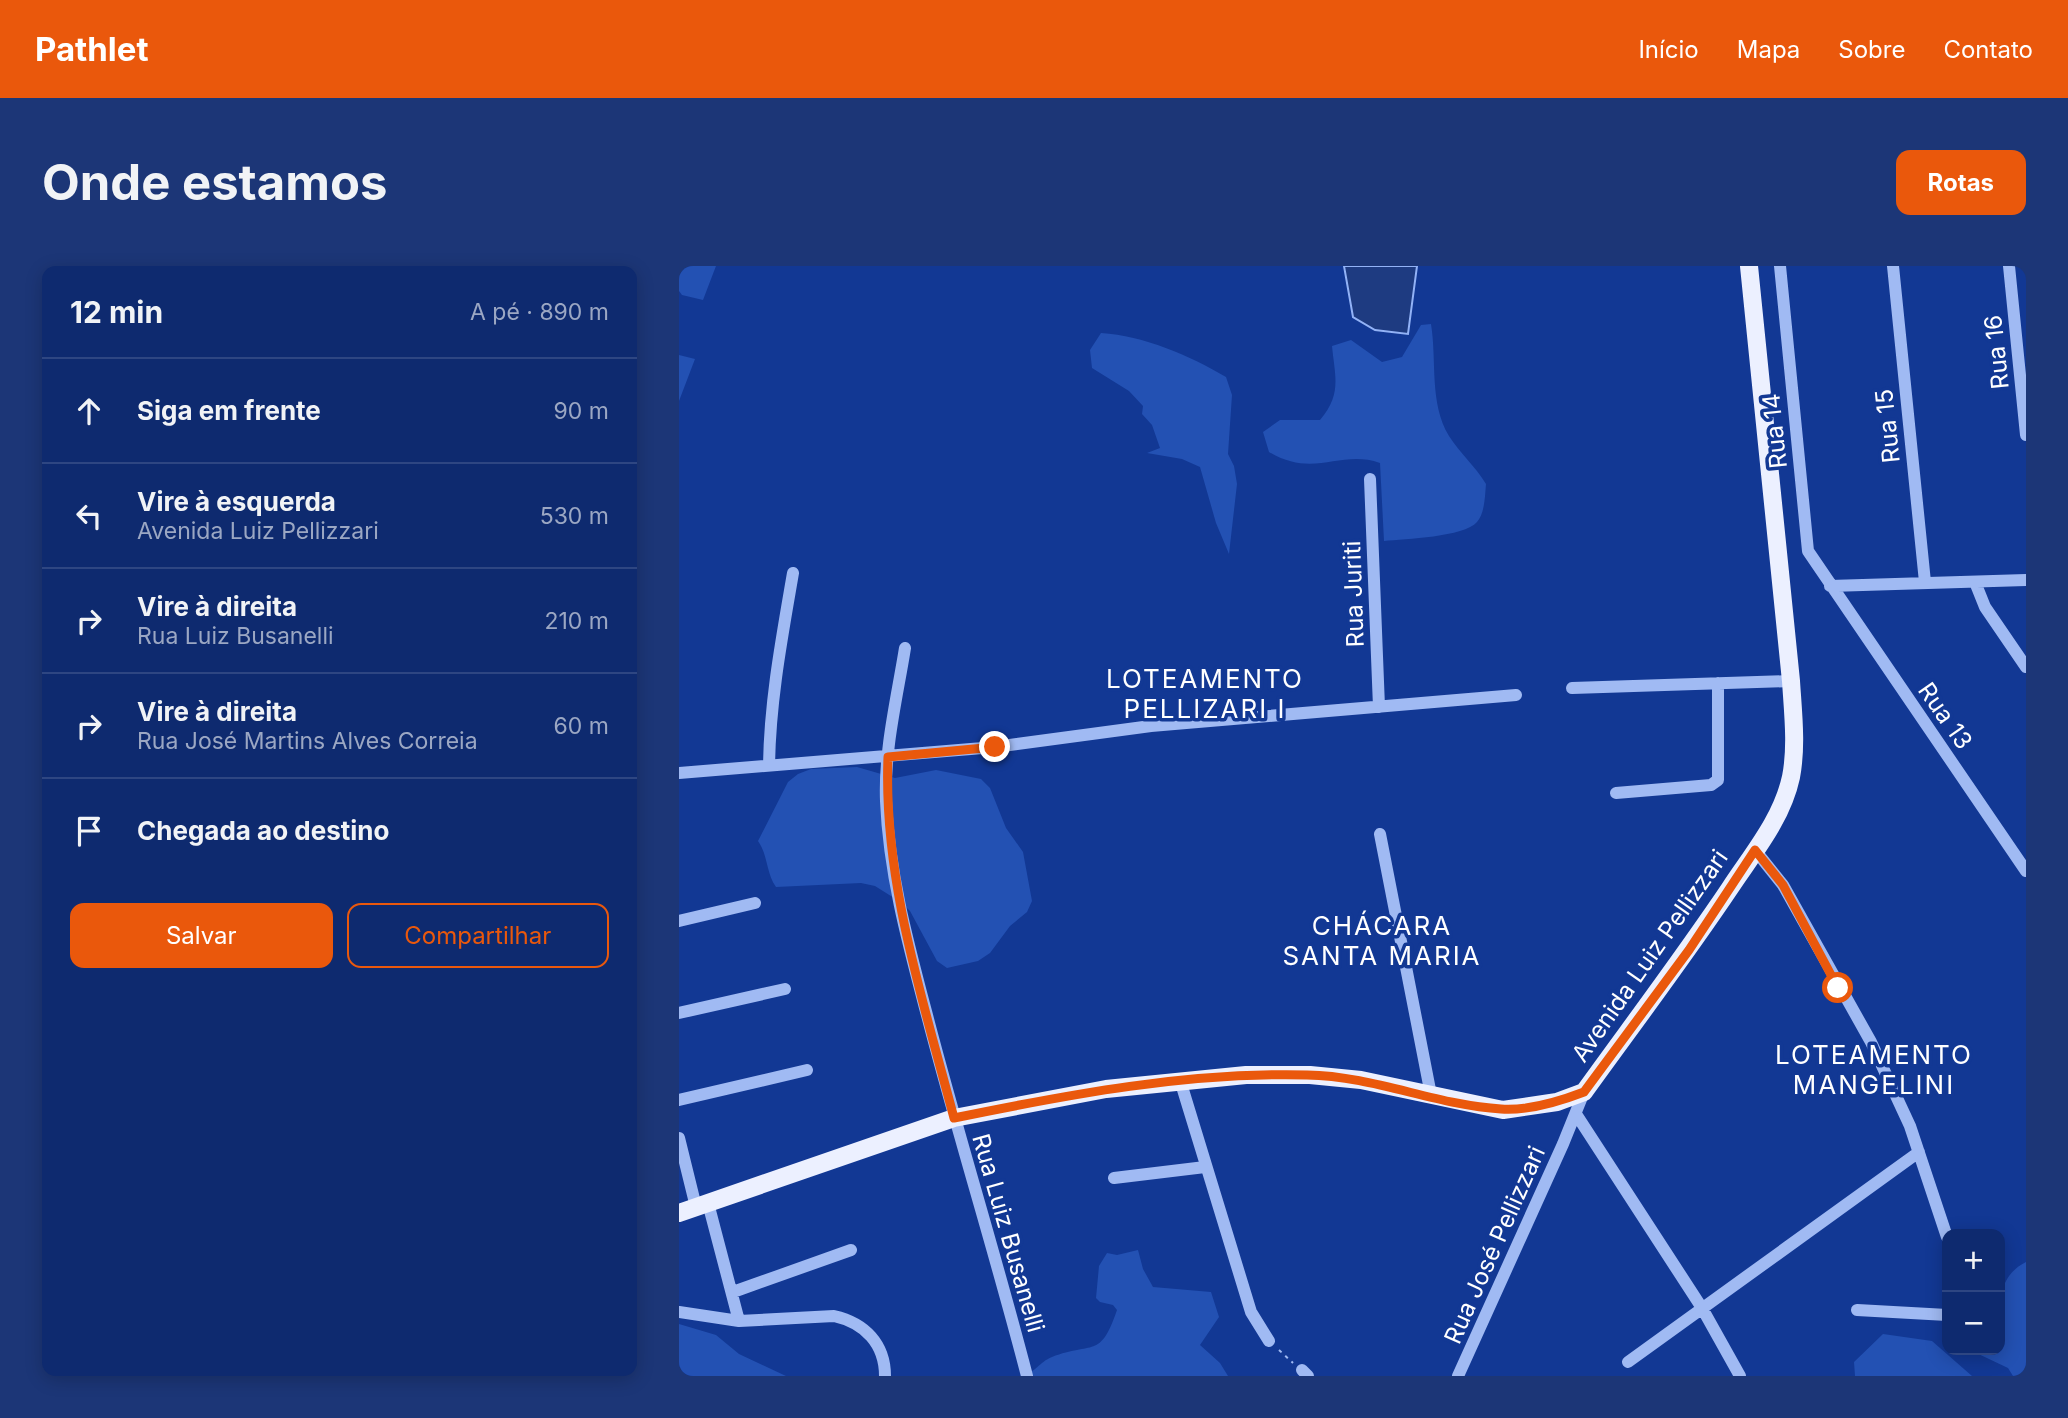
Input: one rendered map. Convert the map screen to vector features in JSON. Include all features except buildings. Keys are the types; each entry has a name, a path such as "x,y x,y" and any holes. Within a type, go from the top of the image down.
{"main road":[{"name":"Avenida Luiz Pellizzari","path":"695,1208 954,1118 1057,1097 1180,1080 1246,1075 1310,1075 1361,1080 1503,1110 1557,1102 1584,1092 1689,950 1776,818 1791,776 1794,745 1791,681 1749,266"}],"street":[{"name":"Rua 14","path":"1780,266 1808,551 1830,586"},
{"name":"Rua 15","path":"1893,266 1925,582"},
{"name":"Rua 16","path":"2009,266 2026,435"},
{"name":"Rua Juriti","path":"1370,479 1379,707"},
{"path":"769,765 770,724 793,573"},
{"path":"1830,586 2026,580"},
{"path":"1975,582 1985,607 2026,667"},
{"name":"Rua 13","path":"1830,586 2026,871"},
{"name":"Rua Luiz Busanelli","path":"905,648 888,757 886,798 891,856 908,942 954,1118 1027,1376"},
{"path":"1571,688 1791,681"},
{"path":"1616,793 1711,785 1718,780 1718,683"},
{"path":"679,773 888,757 995,747 1151,726 1516,695"},
{"path":"1380,834 1431,1095"},
{"path":"1755,850 1783,885 1871,1042 1919,1152 1944,1229"},
{"path":"679,921 755,903"},
{"path":"679,1013 785,989"},
{"path":"679,1100 807,1070"},
{"path":"1180,1080 1251,1312 1269,1341"},
{"name":"Rua José Pellizzari","path":"1458,1376 1584,1092"},
{"path":"1576,1114 1702,1308 1740,1376"},
{"path":"679,1138 695,1208 733,1292 739,1321"},
{"path":"1628,1362 1919,1152"},
{"path":"1114,1178 1205,1167"},
{"path":"733,1292 851,1250"},
{"path":"1857,1310 1942,1315"},
{"path":"679,1311 739,1321 835,1316 849,1319 870,1334 880,1347 885,1361 885,1376"}],"path":[{"path":"1269,1341 1305,1373"}],"shaded area":[{"path":"679,266 716,266 703,300 682,295 679,291"},
{"path":"1344,266 1417,266 1408,334 1375,330 1353,317"},
{"path":"1431,324 1439,410 1449,436 1486,484 1483,509 1477,522 1460,531 1384,541 1380,463 1352,459 1313,464 1285,460 1269,452 1263,432 1280,420 1320,420 1332,402 1334,393 1332,346 1351,340 1382,362 1402,357 1421,325"},
{"path":"1101,333 1133,338 1166,348 1226,377 1232,395 1228,454 1234,466 1237,484 1229,554 1216,523 1200,467 1182,459 1147,453 1160,448 1152,425 1142,414 1143,406 1129,391 1092,368 1090,350"},
{"path":"679,355 695,359 679,401"},
{"path":"857,767 895,778 936,770 981,779 990,788 1006,828 1023,852 1032,901 1027,912 1010,926 990,953 978,961 947,968 937,961 910,911 875,886 861,883 776,887 758,841 788,782 811,769"},
{"path":"1138,1250 1143,1269 1153,1287 1211,1292 1219,1317 1200,1345 1220,1363 1228,1376 1020,1376 1052,1357 1100,1343 1117,1310 1113,1305 1100,1302 1096,1298 1099,1266 1107,1253 1117,1255"},
{"path":"2026,1262 2026,1376 2013,1376 2008,1368 1981,1355 2005,1355 2005,1285 2015,1269"},
{"path":"679,1324 716,1335 739,1354 786,1376 679,1376"},
{"path":"1883,1334 1932,1341 1942,1350 1942,1355 1948,1355 1972,1376 1855,1376 1854,1362"}],"district":[{"name":"LOTEAMENTO PELLIZARI I","path":"1205,694"},
{"name":"CHÁCARA SANTA MARIA","path":"1382,941"},
{"name":"LOTEAMENTO MANGELINI","path":"1874,1070"}],"route":[{"path":"995,747 888,757 886,798 891,856 908,942 954,1118 1105,1089 1246,1075 1310,1075 1361,1080 1450,1101 1503,1110 1557,1102 1584,1092 1689,950 1755,850 1783,885 1838,988"}]}
